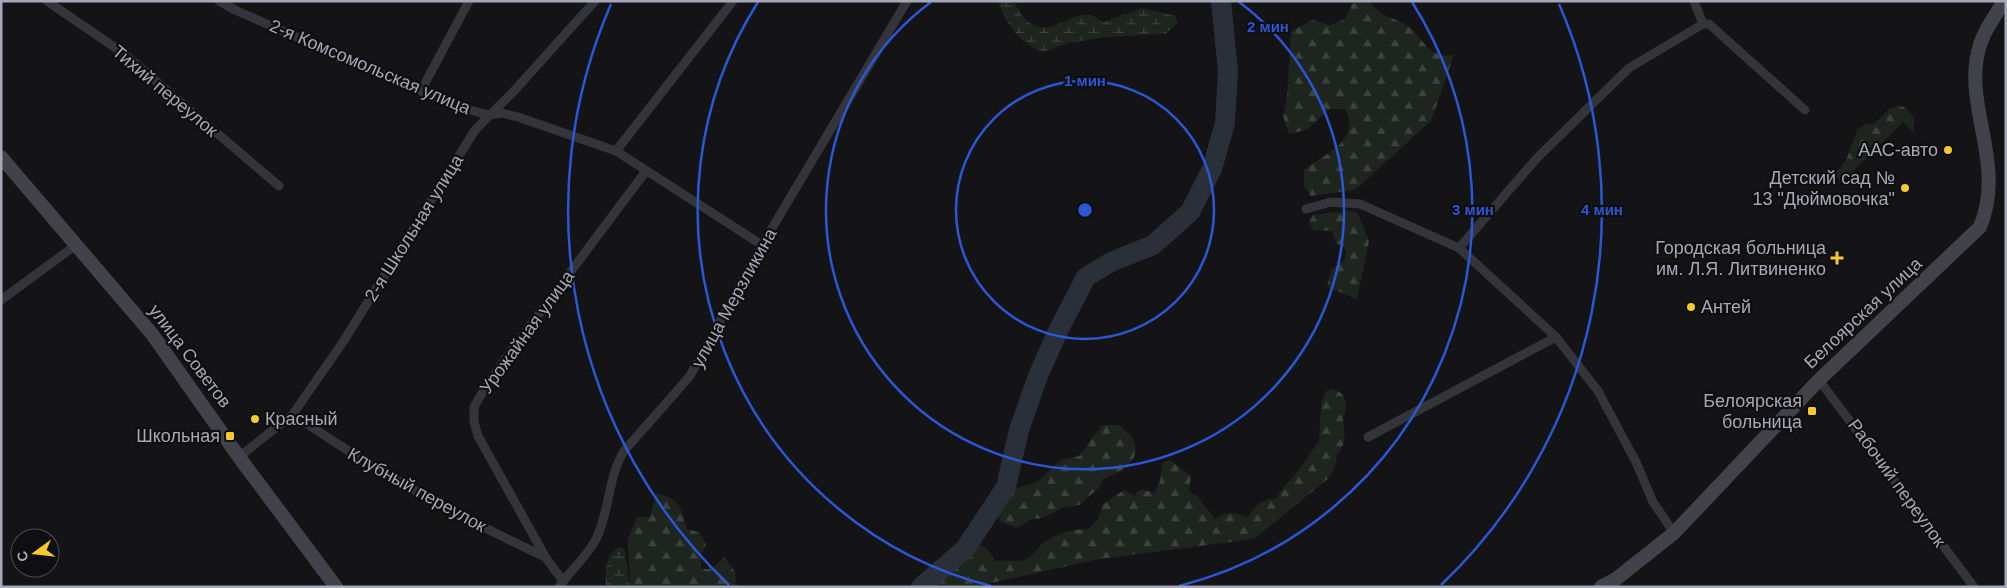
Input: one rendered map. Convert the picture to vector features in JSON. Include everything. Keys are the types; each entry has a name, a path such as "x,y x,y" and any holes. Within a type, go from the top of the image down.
{"street":[{"name":"Тихий переулок","path":"47,1 123,53 279,186"},
{"name":"2-я Комсомольская улица","path":"219,1 235,10 422,89 456,106 489,115 502,113 518,117 616,151 762,245"},
{"path":"235,10 241,1"},
{"path":"422,89 469,1"},
{"name":"2-я Школьная улица","path":"239,456 293,414 344,342 471,137 489,115 514,91 595,1"},
{"path":"616,151 732,1"},
{"name":"улица Мерзликина","path":"561,584 597,538 606,512 616,464 624,451 645,430 690,376 762,245 906,1"},
{"path":"1694,1 1703,24"},
{"name":"Белоярская улица","path":"1601,587 1616,579 1674,533 1819,380 1980,228 1988,210 1992,188 1987,141 1975,76 1980,46 2004,1"},
{"path":"1459,248 1538,158 1629,68 1703,24 1709,24 1804,110"},
{"name":"улица Советов","path":"1,157 152,334 336,587"},
{"name":"Урожайная улица","path":"561,584 478,436 474,422 474,407 503,362 646,171"},
{"path":"1306,209 1331,202 1360,204 1459,248 1556,337 1598,391 1636,462 1653,502 1674,533"},
{"path":"1,300 76,245"},
{"path":"1368,437 1556,337"},
{"name":"Рабочий переулок","path":"1819,380 1974,587"},
{"name":"Клубный переулок","path":"293,414 343,449 416,493 546,558"}],"green space":[{"path":"998,1 1015,1 1017,8 1023,16 1030,23 1038,27 1046,28 1081,15 1091,15 1103,22 1142,8 1176,16 1177,24 1165,34 1106,37 1068,43 1043,52 1027,44 1015,32 1005,18"},
{"path":"1354,1 1369,1 1382,14 1409,27 1432,51 1438,54 1454,55 1431,121 1355,190 1311,196 1304,186 1304,170 1339,145 1345,138 1349,120 1345,109 1330,109 1306,130 1289,134 1283,116 1287,98 1291,32 1312,20 1330,25 1345,19"},
{"path":"1899,106 1904,107 1914,117 1914,133 1903,122 1841,183 1835,175 1847,158 1857,130 1865,124 1875,123 1889,109"},
{"path":"1346,211 1357,212 1369,241 1357,299 1327,287 1331,270 1344,260 1346,251 1342,245 1336,244 1332,231 1313,230 1309,222 1313,215"},
{"path":"1333,389 1341,393 1345,400 1346,408 1343,417 1344,442 1336,456 1337,461 1330,477 1254,539 1099,559 973,587 935,587 938,578 963,565 978,546 986,547 995,561 1021,561 1033,554 1046,541 1058,535 1070,531 1089,529 1098,519 1103,504 1124,490 1134,495 1141,489 1154,493 1160,481 1162,463 1170,460 1191,476 1189,491 1197,496 1215,519 1231,513 1248,517 1260,503 1277,498 1319,442 1321,403 1326,391"},
{"path":"1102,425 1119,425 1132,437 1135,454 1123,470 1103,479 1100,487 1079,505 1062,508 1043,518 1032,519 1016,528 1000,522 998,511 1012,489 1036,483 1061,460 1079,456"},
{"path":"656,494 675,501 681,509 687,529 699,532 706,544 701,556 701,569 712,569 724,557 735,572 737,587 630,587 628,539 637,517 650,517"},
{"path":"622,547 625,551 630,587 606,587 606,569 609,557 616,549"}],"waterway":[{"path":"921,587 965,549 1006,487 1019,430 1038,376 1058,331 1086,277 1111,262 1153,245 1190,212 1212,169 1225,123 1228,71 1221,1"}],"place":[{"name":"ААС-авто","path":"1948,150"},
{"name":"Детский сад № 13 \"Дюймовочка\"","path":"1905,188"},
{"name":"Городская больница им. Л.Я. Литвиненко","path":"1837,258"},
{"name":"Антей","path":"1691,307"},
{"name":"Белоярская больница","path":"1812,411"},
{"name":"Красный","path":"255,419"},
{"name":"Школьная","path":"230,436"}]}
